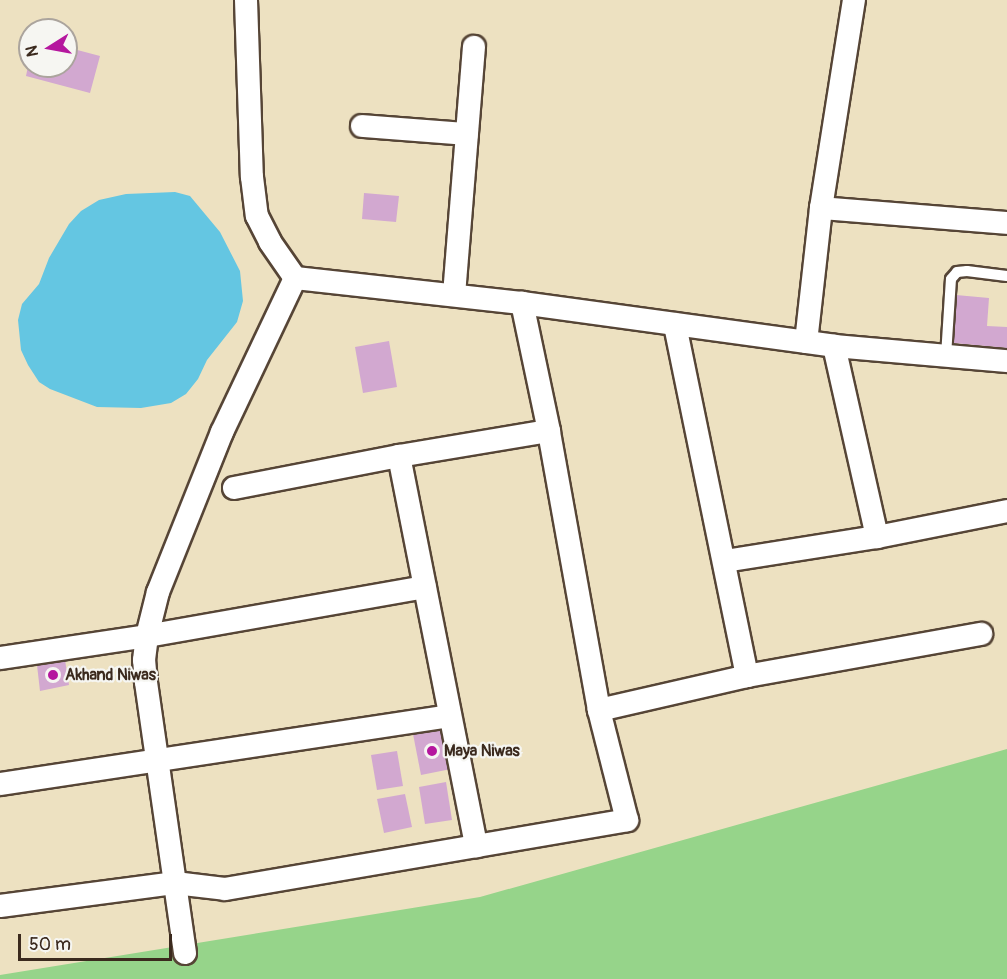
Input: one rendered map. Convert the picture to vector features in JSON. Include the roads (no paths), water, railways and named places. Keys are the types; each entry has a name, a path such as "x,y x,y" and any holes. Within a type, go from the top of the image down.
{"street":[{"path":"246,0 252,177 257,216 270,242 295,278 522,303 806,342 1007,361"},
{"path":"806,342 821,208 854,0"},
{"path":"454,295 474,47"},
{"path":"362,126 467,134"},
{"path":"821,208 1007,223"},
{"path":"184,953 144,660 147,636 158,592 222,432 295,278"},
{"path":"0,906 175,884 225,889 627,819 599,710 549,431 522,303"},
{"path":"675,324 747,676"},
{"path":"834,345 877,537"},
{"path":"234,488 399,456 549,431"},
{"path":"399,456 476,846"},
{"path":"725,561 877,537 1007,511"},
{"path":"0,658 147,636 424,587"},
{"path":"599,710 747,676 981,634"},
{"path":"0,784 158,762 450,716"}],"lane":[{"path":"946,357 951,279 957,272 967,271 1007,276"}],"water":[{"path":"175,192 190,196 220,232 240,271 243,301 237,322 207,360 198,379 186,394 171,403 141,408 97,407 50,389 39,382 21,350 18,320 22,304 39,284 49,258 69,224 81,211 99,200 126,194"}],"place":[{"name":"Akhand Niwas","path":"53,675"},
{"name":"Maya Niwas","path":"432,751"}]}
